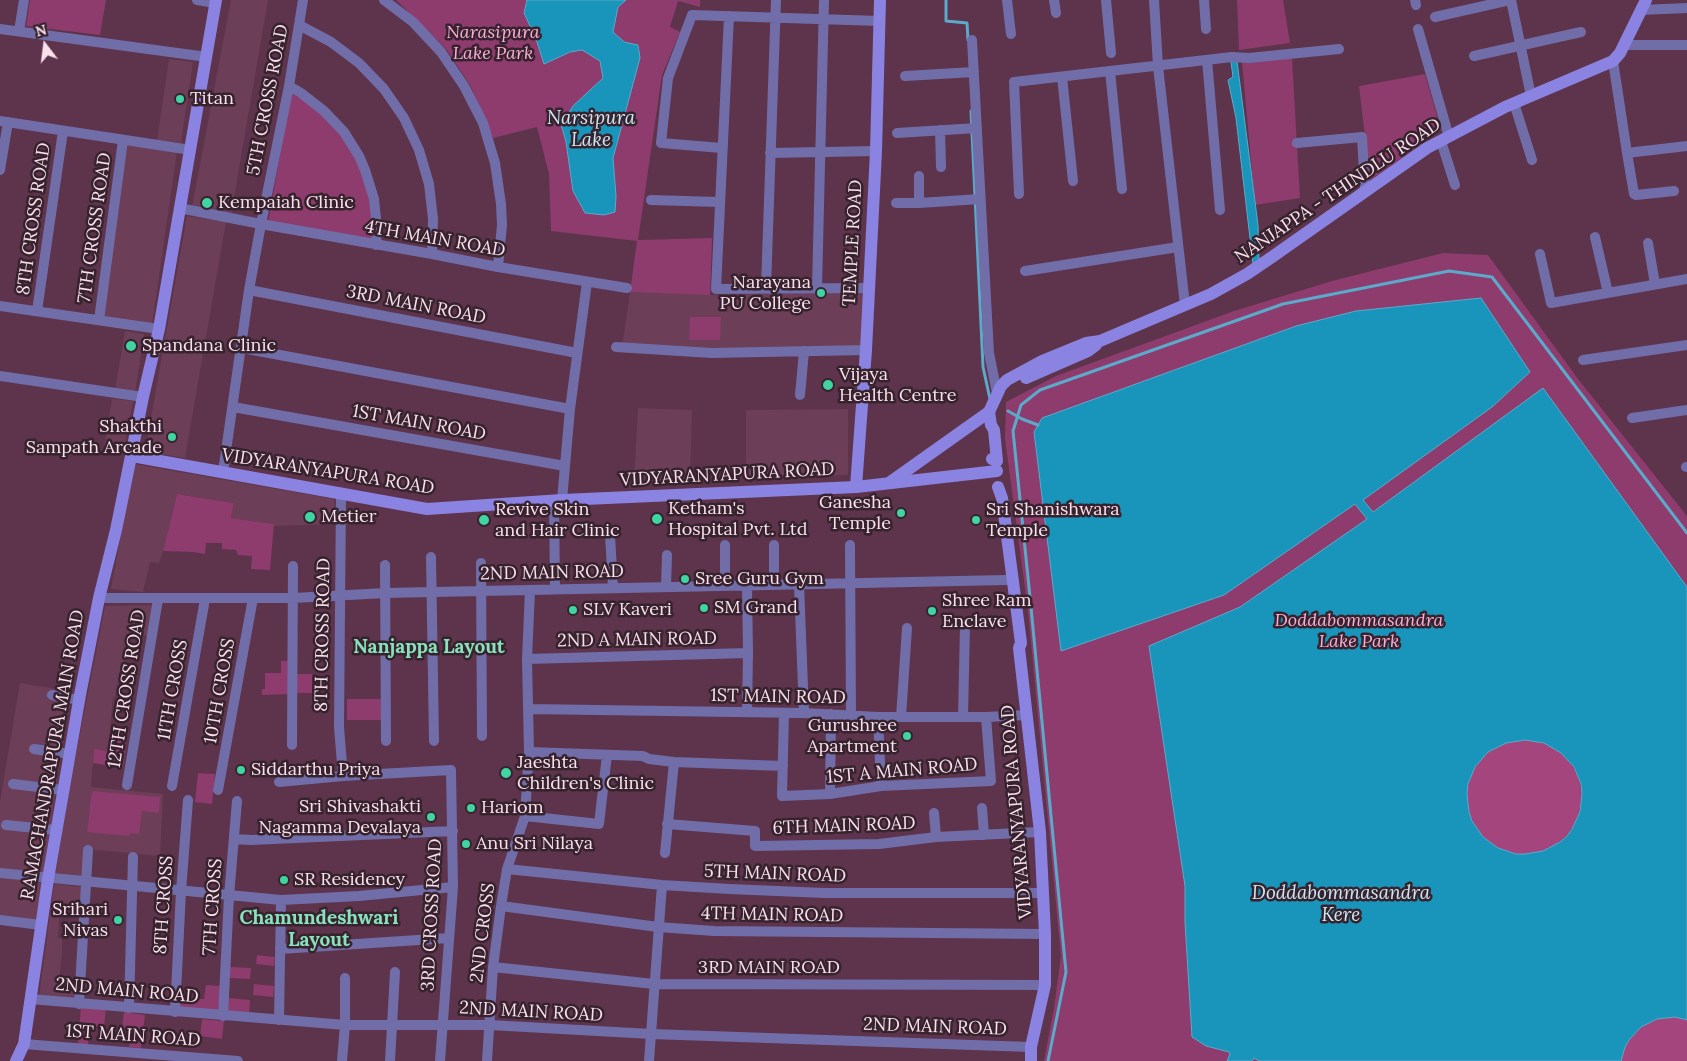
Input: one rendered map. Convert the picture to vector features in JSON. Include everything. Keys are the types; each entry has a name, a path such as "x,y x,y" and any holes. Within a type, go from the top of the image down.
{"main road":[{"name":"TEMPLE ROAD","path":"856,487 866,350 876,151 880,0"},
{"path":"132,456 143,397 159,329 216,2"},
{"path":"1613,61 1643,5"},
{"name":"NANJAPPA - THINDLU ROAD","path":"997,393 1088,351 1100,342 1211,294 1247,274 1427,148 1514,103 1613,61"},
{"path":"994,465 997,461 994,430 990,418 997,393"},
{"path":"887,484 990,418"},
{"name":"VIDYARANYAPURA ROAD","path":"132,456 427,509 558,500 856,487 887,484 994,465 1002,498 1021,642 1019,648 1040,832 1045,934 1045,985 1031,1047 1031,1061"},
{"name":"RAMACHANDRAPURA MAIN ROAD","path":"16,1061 24,1044 48,879 79,700 99,598 132,456"},
{"name":"VIDYARANYAPURA ROAD","path":"998,487 995,499 1014,642 1019,648"}],"street":[{"path":"19,31 24,0"},
{"path":"196,0 216,2"},
{"name":"5TH CROSS ROAD","path":"223,472 249,290 303,0"},
{"path":"384,0 413,22 441,52 464,86 483,124 490,143 499,184 502,225 498,267"},
{"path":"766,287 776,0"},
{"path":"817,288 824,0"},
{"path":"1007,0 1011,34"},
{"path":"1054,0 1056,13"},
{"path":"1106,0 1111,53"},
{"path":"1154,0 1158,66 1185,305"},
{"path":"1204,0 1206,29"},
{"path":"1435,17 1511,0 1531,96"},
{"path":"1643,5 1687,8"},
{"path":"722,148 661,143 668,78 692,15 880,21"},
{"path":"729,16 716,289 766,287 869,288"},
{"path":"299,25 330,42 359,63 384,89 404,118 419,150 429,184 433,219 432,254"},
{"path":"0,29 207,57"},
{"path":"1418,29 1455,185"},
{"path":"1474,56 1580,32"},
{"path":"972,40 971,72 976,199 989,354 997,393"},
{"path":"1623,45 1687,45"},
{"path":"1019,194 1014,82 1232,57 1249,58 1339,49"},
{"path":"1207,60 1220,210"},
{"path":"1613,61 1626,153 1634,194 1674,191"},
{"path":"1110,71 1122,190"},
{"path":"905,76 971,72"},
{"path":"1062,77 1074,181"},
{"path":"288,86 313,102 329,116 344,132 359,156 368,177 374,199 376,244"},
{"path":"1514,103 1532,160"},
{"path":"0,170 4,122 190,150"},
{"path":"897,133 973,128"},
{"path":"940,130 941,168"},
{"name":"8TH CROSS ROAD","path":"36,311 63,131"},
{"path":"1297,143 1362,137 1365,191"},
{"name":"7TH CROSS ROAD","path":"99,320 123,140"},
{"path":"1626,153 1687,146"},
{"path":"770,153 876,151"},
{"path":"919,176 919,203"},
{"path":"896,203 976,199"},
{"path":"650,200 719,202"},
{"name":"4TH MAIN ROAD","path":"179,208 498,267 627,288"},
{"path":"1595,236 1608,293"},
{"path":"1648,243 1656,284"},
{"path":"1025,271 1178,247"},
{"path":"1540,254 1550,303 1687,279"},
{"path":"556,589 558,500 565,466 570,409 587,282"},
{"name":"3RD MAIN ROAD","path":"249,290 577,352"},
{"path":"0,306 159,329"},
{"path":"1583,360 1687,345"},
{"path":"616,347 712,352 866,350"},
{"path":"242,348 570,409"},
{"path":"800,395 804,351"},
{"path":"0,376 143,397"},
{"name":"1ST MAIN ROAD","path":"233,407 565,466"},
{"path":"1632,418 1687,410"},
{"name":"8TH CROSS ROAD","path":"341,494 339,727 343,776"},
{"path":"610,535 613,588"},
{"path":"725,545 725,586"},
{"path":"774,545 774,585"},
{"path":"850,545 851,715"},
{"path":"666,555 666,587"},
{"path":"431,557 434,741"},
{"path":"481,563 482,736"},
{"path":"385,565 386,741"},
{"path":"292,745 293,566"},
{"name":"2ND MAIN ROAD","path":"99,598 293,598 386,593 1006,580"},
{"path":"799,584 804,713"},
{"path":"747,586 747,712"},
{"name":"2ND CROSS","path":"487,1061 501,906 508,869 525,816 529,752 527,659 530,590"},
{"name":"12TH CROSS ROAD","path":"127,785 158,598"},
{"name":"10TH CROSS","path":"218,790 253,598"},
{"name":"11TH CROSS","path":"172,786 206,599"},
{"path":"963,716 965,626"},
{"path":"901,717 906,628"},
{"name":"2ND A MAIN ROAD","path":"527,659 748,653"},
{"path":"52,695 79,700"},
{"name":"1ST MAIN ROAD","path":"529,709 804,713 878,717 1026,715"},
{"path":"529,752 643,756 649,759 674,762 783,766 784,713"},
{"path":"830,794 831,714"},
{"path":"878,717 881,786"},
{"name":"1ST A MAIN ROAD","path":"783,766 782,796 830,794 881,786 991,780 986,717"},
{"path":"34,749 70,754"},
{"path":"525,816 599,824 607,755"},
{"path":"664,853 674,762"},
{"name":"3RD CROSS ROAD","path":"343,776 451,770 453,888 441,1025 440,1061"},
{"path":"279,782 343,776"},
{"path":"13,784 63,790"},
{"name":"8TH CROSS","path":"175,1012 188,800"},
{"name":"7TH CROSS","path":"223,1016 229,896 237,801"},
{"path":"982,808 984,835"},
{"path":"934,813 936,837"},
{"name":"6TH MAIN ROAD","path":"667,824 755,831 755,846 879,844 936,837 1040,832"},
{"path":"6,825 56,830"},
{"path":"234,839 251,840 453,831"},
{"path":"80,1004 88,850"},
{"path":"129,1008 133,857"},
{"name":"5TH MAIN ROAD","path":"508,869 662,884 825,893 1043,893"},
{"path":"0,873 281,900 453,888"},
{"path":"649,1061 662,884"},
{"path":"279,1020 281,900"},
{"name":"4TH MAIN ROAD","path":"501,906 658,928 714,931 1045,934"},
{"path":"0,920 41,925"},
{"path":"280,949 449,938"},
{"name":"3RD MAIN ROAD","path":"494,967 654,984 1045,985"},
{"path":"390,1061 395,972"},
{"path":"342,1061 345,1025 345,978"},
{"name":"2ND MAIN ROAD","path":"30,999 345,1025 490,1026 651,1034 1031,1047"},
{"name":"1ST MAIN ROAD","path":"24,1044 238,1061"}],"shaded area":[{"path":"231,0 268,0 231,215 192,207"},
{"path":"169,59 193,62 181,143 157,140"},
{"path":"127,144 177,152 152,325 101,318"},
{"path":"187,216 226,222 185,458 145,451"},
{"name":"Narayana PU College","path":"712,238 710,295 865,292 861,349 705,349 622,346 638,241"},
{"path":"125,331 144,334 135,393 115,390"},
{"path":"112,399 133,401 123,455 103,453"},
{"path":"638,408 692,410 690,481 634,482"},
{"path":"848,409 848,475 746,479 746,410"},
{"path":"134,464 334,499 336,524 274,526 273,524 231,518 234,503 177,494 159,563 150,562 143,592 111,589"},
{"path":"155,605 149,636 126,634 123,665 121,665 115,697 113,697 108,751 94,750 91,787 163,794 160,856 87,849 85,879 55,876 70,785 105,606"},
{"path":"20,683 70,691 37,920 0,917 0,802"},
{"path":"1524,740 1546,744 1565,756 1577,775 1581,797 1577,819 1565,838 1546,850 1524,854 1502,850 1483,838 1471,819 1467,797 1471,775 1483,756 1502,744"},
{"path":"54,884 82,887 79,918 60,916 58,938 62,938 59,981 78,984 77,1001 39,997"},
{"path":"1675,1017 1687,1020 1687,1061 1621,1061 1629,1040 1641,1027 1657,1019"}],"green space":[{"path":"30,0 106,0 100,35 26,26"},
{"name":"Narasipura Lake Park","path":"396,0 527,0 524,13 536,39 544,64 570,52 582,50 600,61 603,77 561,124 566,142 573,191 585,213 616,196 613,158 640,58 613,32 618,7 626,0 700,0 700,7 678,1 670,27 680,32 662,75 638,240 712,238 710,295 630,292 637,241 551,231 549,174 537,127 493,138 470,85 446,49"},
{"path":"1237,0 1283,0 1290,43 1239,50"},
{"path":"1292,58 1300,198 1255,205 1242,62"},
{"path":"1425,74 1441,130 1370,180 1359,86"},
{"path":"291,93 313,106 341,133 361,168 372,211 372,240 268,222"},
{"name":"Doddabommasandra Kere","path":"1443,253 1488,255 1578,379 1687,516 1687,1061 1044,1061 1061,956 1028,611 1005,439 1006,402 1056,376 1234,311 1332,281"},
{"path":"690,317 721,317 720,340 689,340"},
{"path":"177,494 234,503 231,518 274,524 270,570 251,569 252,556 238,555 236,550 222,549 222,543 206,543 205,554 163,551"},
{"path":"281,661 290,661 291,694 262,695 262,689 265,689 265,673 281,673"},
{"path":"297,674 312,674 312,693 297,693"},
{"path":"347,699 382,699 382,720 347,720"},
{"path":"109,736 127,738 123,768 93,763 94,749 108,751"},
{"path":"198,773 215,774 212,804 195,802"},
{"path":"92,791 160,797 159,813 142,811 139,834 130,833 129,836 87,832"},
{"path":"257,955 275,957 274,966 256,964"},
{"path":"230,967 251,968 250,979 229,978"},
{"path":"254,984 274,986 273,997 253,995"},
{"path":"206,985 221,986 218,1012 179,1009 180,998 204,999"},
{"path":"228,998 250,1000 249,1015 227,1014"},
{"path":"81,1006 106,1008 104,1027 90,1026 88,1044 78,1044"},
{"path":"124,1012 145,1015 141,1048 129,1047 132,1029 122,1028"},
{"path":"202,1019 224,1021 222,1039 200,1036"}],"water":[{"name":"Narsipura Lake","path":"527,0 626,0 618,7 613,32 624,42 638,45 640,58 613,158 616,196 615,212 604,215 585,213 573,191 566,142 561,124 573,106 603,78 600,61 582,50 570,52 544,64 536,39 524,13"},
{"path":"1237,61 1258,225 1259,261 1253,264 1236,118 1228,80 1233,77 1231,62"},
{"name":"Doddabommasandra Kere","path":"1481,298 1530,372 1492,407 1363,500 1373,512 1543,388 1687,587 1687,1020 1675,1017 1657,1019 1641,1027 1629,1040 1621,1061 1259,1061 1254,1058 1252,1061 1227,1061 1229,1052 1206,1046 1192,1037 1185,922 1185,886 1149,646 1240,607 1367,519 1355,504 1224,595 1061,651 1034,432 1042,418 1296,326 1356,311","holes":["1525,740 1544,743 1561,753 1574,767 1581,784 1580,812 1567,836 1543,851 1516,854 1498,848 1483,837 1472,821 1469,812 1468,784 1475,767 1488,752 1506,743"]}],"waterway":[{"path":"946,0 946,21 967,23 968,40"},
{"path":"971,111 983,367 990,399"},
{"path":"1048,1061 1066,972 1013,431 1021,405 1040,390 1283,304 1449,271 1492,277 1687,533"},
{"path":"1008,411 1038,425"}],"place":[{"name":"Titan","path":"180,99"},
{"name":"Kempaiah Clinic","path":"207,203"},
{"name":"Narayana PU College","path":"821,293"},
{"name":"Spandana Clinic","path":"131,346"},
{"name":"Vijaya Health Centre","path":"828,385"},
{"name":"Shakthi Sampath Arcade","path":"172,437"},
{"name":"Ganesha Temple","path":"901,513"},
{"name":"Metier","path":"310,517"},
{"name":"Ketham's Hospital Pvt. Ltd","path":"657,519"},
{"name":"Revive Skin and Hair Clinic","path":"484,520"},
{"name":"Sri Shanishwara Temple","path":"976,520"},
{"name":"Sree Guru Gym","path":"685,579"},
{"name":"SM Grand","path":"704,608"},
{"name":"SLV Kaveri","path":"573,610"},
{"name":"Shree Ram Enclave","path":"932,611"},
{"name":"Gurushree Apartment","path":"907,736"},
{"name":"Siddarthu Priya","path":"241,770"},
{"name":"Jaeshta Children's Clinic","path":"506,773"},
{"name":"Hariom","path":"471,808"},
{"name":"Sri Shivashakti Nagamma Devalaya","path":"431,817"},
{"name":"Anu Sri Nilaya","path":"466,844"},
{"name":"SR Residency","path":"284,880"},
{"name":"Srihari Nivas","path":"118,920"}],"district":[{"name":"Nanjappa Layout","path":"429,648"},
{"name":"Chamundeshwari Layout","path":"319,930"}],"park label":[{"name":"Doddabommasandra Lake Park","path":"1359,631"}]}
